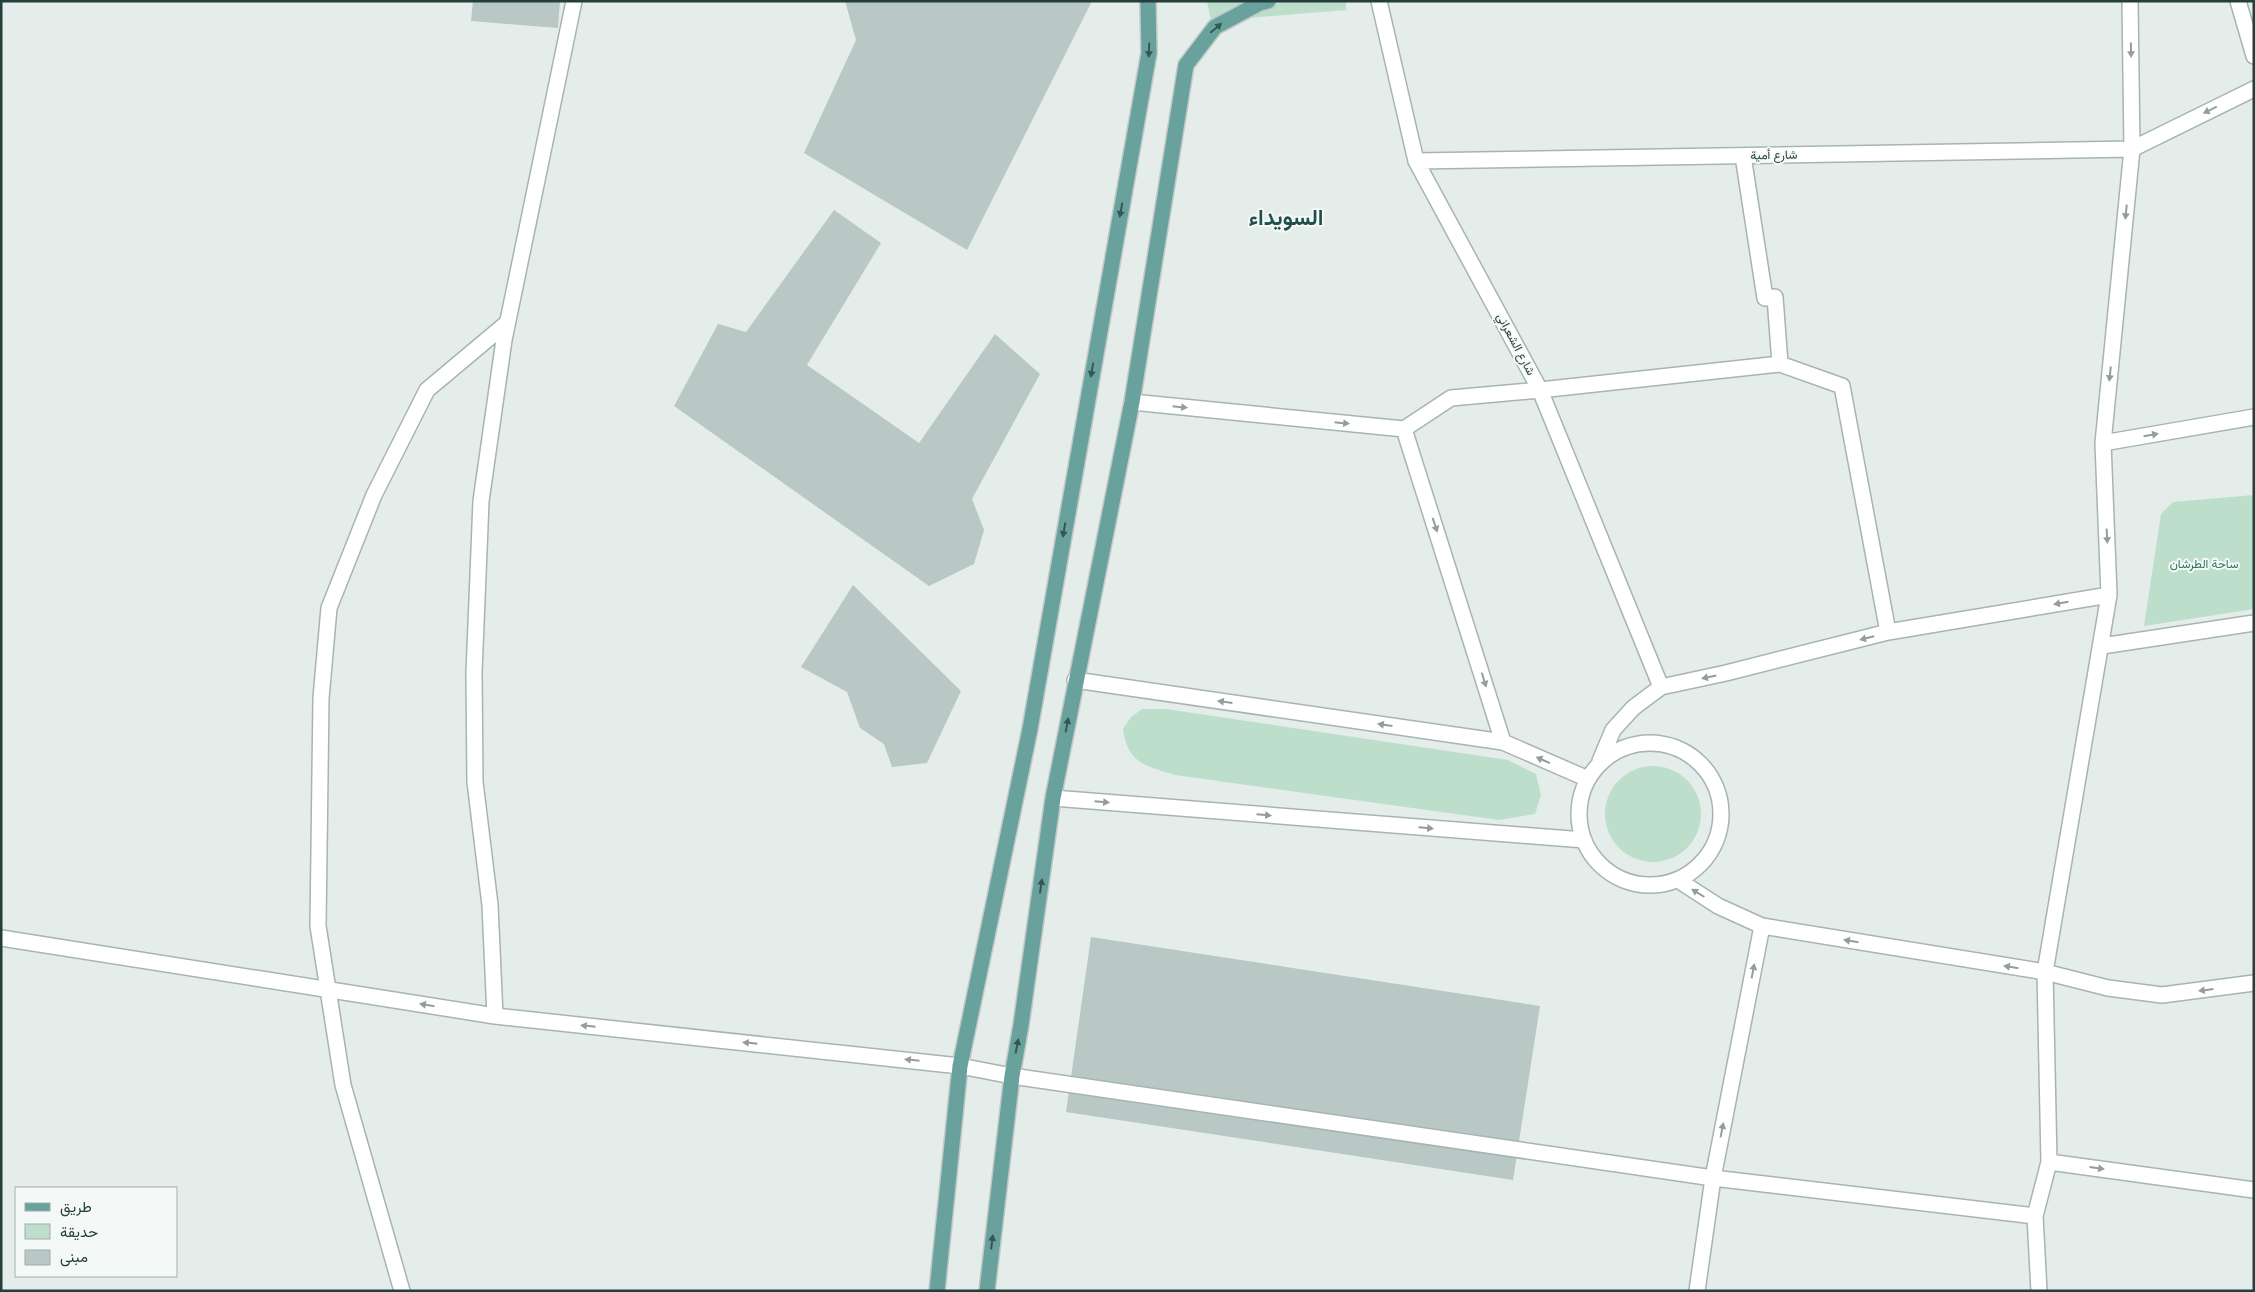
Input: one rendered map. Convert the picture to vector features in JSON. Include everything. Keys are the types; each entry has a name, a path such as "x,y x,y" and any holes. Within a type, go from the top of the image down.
{"main road":[{"path":"937,1291 960,1066 1032,719 1149,53 1148,1"},
{"path":"987,1291 1012,1076 1022,1025 1053,798 1075,680 1132,402 1186,65 1215,27 1260,3 1268,1"}],"street":[{"path":"495,1016 490,905 475,782 474,673 481,500 507,322 574,1"},
{"name":"شارع الشعراني","path":"1379,1 1416,161 1540,390 1661,687"},
{"path":"2040,1291 2035,1216 2049,1162 2045,972 2102,646 2109,595 2103,443 2132,149 2130,1"},
{"path":"2238,1 2254,56"},
{"path":"2132,149 2254,89"},
{"name":"شارع أمية","path":"1416,161 2132,149"},
{"path":"1743,156 1765,298 1775,297 1780,364"},
{"path":"402,1291 343,1085 318,926 321,698 329,608 374,495 427,390 507,322"},
{"path":"1132,402 1404,429 1450,398 1780,364 1842,386 1888,632"},
{"path":"2103,443 2254,417"},
{"path":"1404,429 1503,742"},
{"path":"1600,761 1617,750 1637,743 1658,742 1679,748 1699,761 1714,780 1721,802 1721,826 1716,841 1713,849 1698,867 1678,880 1655,885 1632,883 1605,868 1594,858 1584,840 1580,813 1580,799 1588,780 1600,761 1613,730 1633,708 1661,687 1888,632 2109,595"},
{"path":"2102,646 2254,623"},
{"path":"1075,680 1503,742 1588,780"},
{"path":"1053,798 1584,840"},
{"path":"1678,880 1718,906 1762,926 2045,972 2108,988 2162,995 2254,983"},
{"path":"1697,1291 1713,1178 1762,926"},
{"path":"1,938 495,1016 960,1066 1012,1076 1713,1178 2035,1216"},
{"path":"2049,1162 2254,1190"}],"green space":[{"path":"1207,1 1346,1 1346,10 1211,21"},
{"name":"ساحة الطرشان","path":"2254,495 2254,609 2144,626 2161,514 2173,502"},
{"path":"1142,709 1166,709 1508,760 1536,774 1541,795 1535,814 1499,820 1175,775 1147,765 1134,756 1129,749 1123,729 1131,717"},
{"path":"1653,766 1672,769 1687,780 1698,795 1701,814 1698,833 1687,848 1672,859 1653,862 1634,859 1619,848 1608,833 1605,814 1608,795 1619,780 1634,769"}],"building":[{"path":"473,1 560,1 558,28 471,21"},
{"path":"845,1 1092,1 967,250 804,153 856,40"},
{"path":"834,210 881,243 807,365 919,443 995,334 1040,374 972,499 984,530 974,564 929,586 674,406 718,324 746,332"},
{"path":"853,585 961,691 927,763 892,767 884,744 860,728 847,692 801,667"},
{"path":"1091,937 1540,1006 1513,1180 1066,1112"}],"district":[{"name":"السويداء","path":"1286,217"}]}
